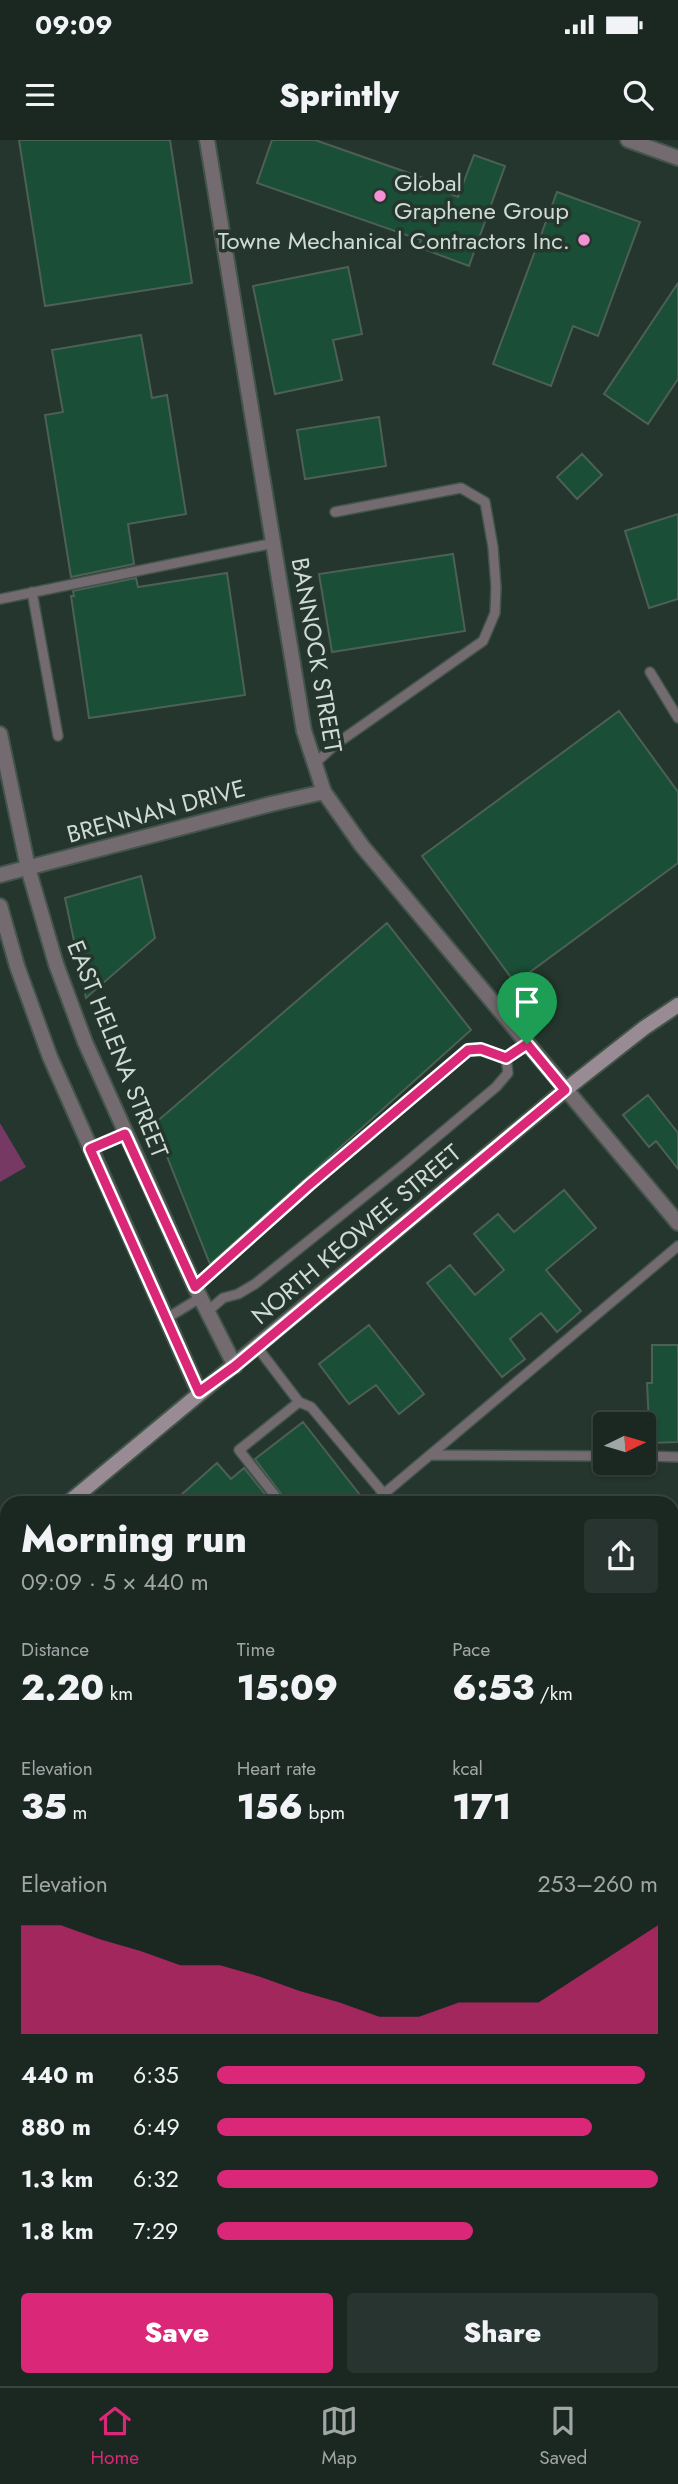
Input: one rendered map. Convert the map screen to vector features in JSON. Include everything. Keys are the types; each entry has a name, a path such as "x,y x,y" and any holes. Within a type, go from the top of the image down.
{"main road":[{"name":"NORTH KEOWEE STREET","path":"76,1496 565,1090 678,1005"}],"street":[{"name":"BANNOCK STREET","path":"207,140 304,731 324,792 382,872 678,1223"},
{"path":"628,140 678,158"},
{"name":"EAST HELENA STREET","path":"0,734 28,868 65,990 125,1134 207,1312 235,1366"},
{"name":"BRENNAN DRIVE","path":"0,875 324,792"},
{"path":"0,906 17,966 50,1057 199,1392"}],"lane":[{"path":"313,765 336,744 483,641 495,613 493,547 485,502 461,488 335,512"},
{"path":"0,599 274,543"},
{"path":"33,592 58,736"},
{"path":"650,673 678,718"},
{"path":"506,1058 527,1044"},
{"path":"167,1318 198,1292 309,1185 468,1050 481,1049 506,1058"},
{"path":"207,1312 223,1298 238,1294 255,1284 496,1087 508,1073 506,1058"},
{"path":"90,1149 125,1134"},
{"path":"382,1496 678,1246"},
{"path":"257,1347 299,1402 311,1407 384,1494"},
{"path":"275,1496 239,1450 299,1402"},
{"path":"430,1455 593,1456"},
{"path":"656,1456 678,1457"}],"shaded area":[{"path":"0,1123 26,1167 0,1182"}],"building":[{"path":"19,140 170,140 192,283 45,306"},
{"path":"272,140 315,140 429,180 428,185 458,197 474,155 505,166 469,266 418,247 421,240 257,183"},
{"path":"557,192 640,222 598,336 573,326 551,386 493,364"},
{"path":"348,267 362,334 333,340 342,380 275,394 253,286"},
{"path":"678,283 678,379 648,424 604,394"},
{"path":"141,335 152,398 167,395 186,514 128,524 134,564 71,577 45,415 63,412 52,350"},
{"path":"379,417 386,466 305,479 297,430"},
{"path":"582,454 602,475 577,499 557,477"},
{"path":"678,514 678,599 649,608 625,531"},
{"path":"453,554 465,631 332,652 319,574"},
{"path":"227,573 245,695 89,718 71,596 74,596 73,591 136,578 138,587"},
{"path":"619,711 678,792 678,863 515,983 422,856"},
{"path":"141,876 155,938 86,998 65,898"},
{"path":"387,923 471,1030 210,1264 154,1124"},
{"path":"648,1095 678,1133 678,1169 656,1141 649,1147 623,1115"},
{"path":"564,1190 596,1228 546,1270 581,1311 557,1332 541,1313 510,1339 525,1359 502,1377 427,1283 450,1265 475,1295 504,1270 474,1234 498,1214 514,1232"},
{"path":"369,1325 424,1394 399,1414 376,1385 349,1404 319,1364"},
{"path":"652,1345 678,1345 678,1442 656,1443 656,1412 648,1412 647,1383 652,1383"},
{"path":"303,1422 360,1495 283,1496 255,1459"},
{"path":"217,1463 231,1479 244,1468 266,1496 180,1496"}],"place":[{"name":"Global Graphene Group","path":"380,196"},
{"name":"Towne Mechanical Contractors Inc.","path":"584,240"}],"route":[{"path":"527,1044 565,1090 235,1366 199,1392 90,1149 125,1134 195,1287 439,1072 468,1050 481,1049 506,1058 527,1044"}]}
